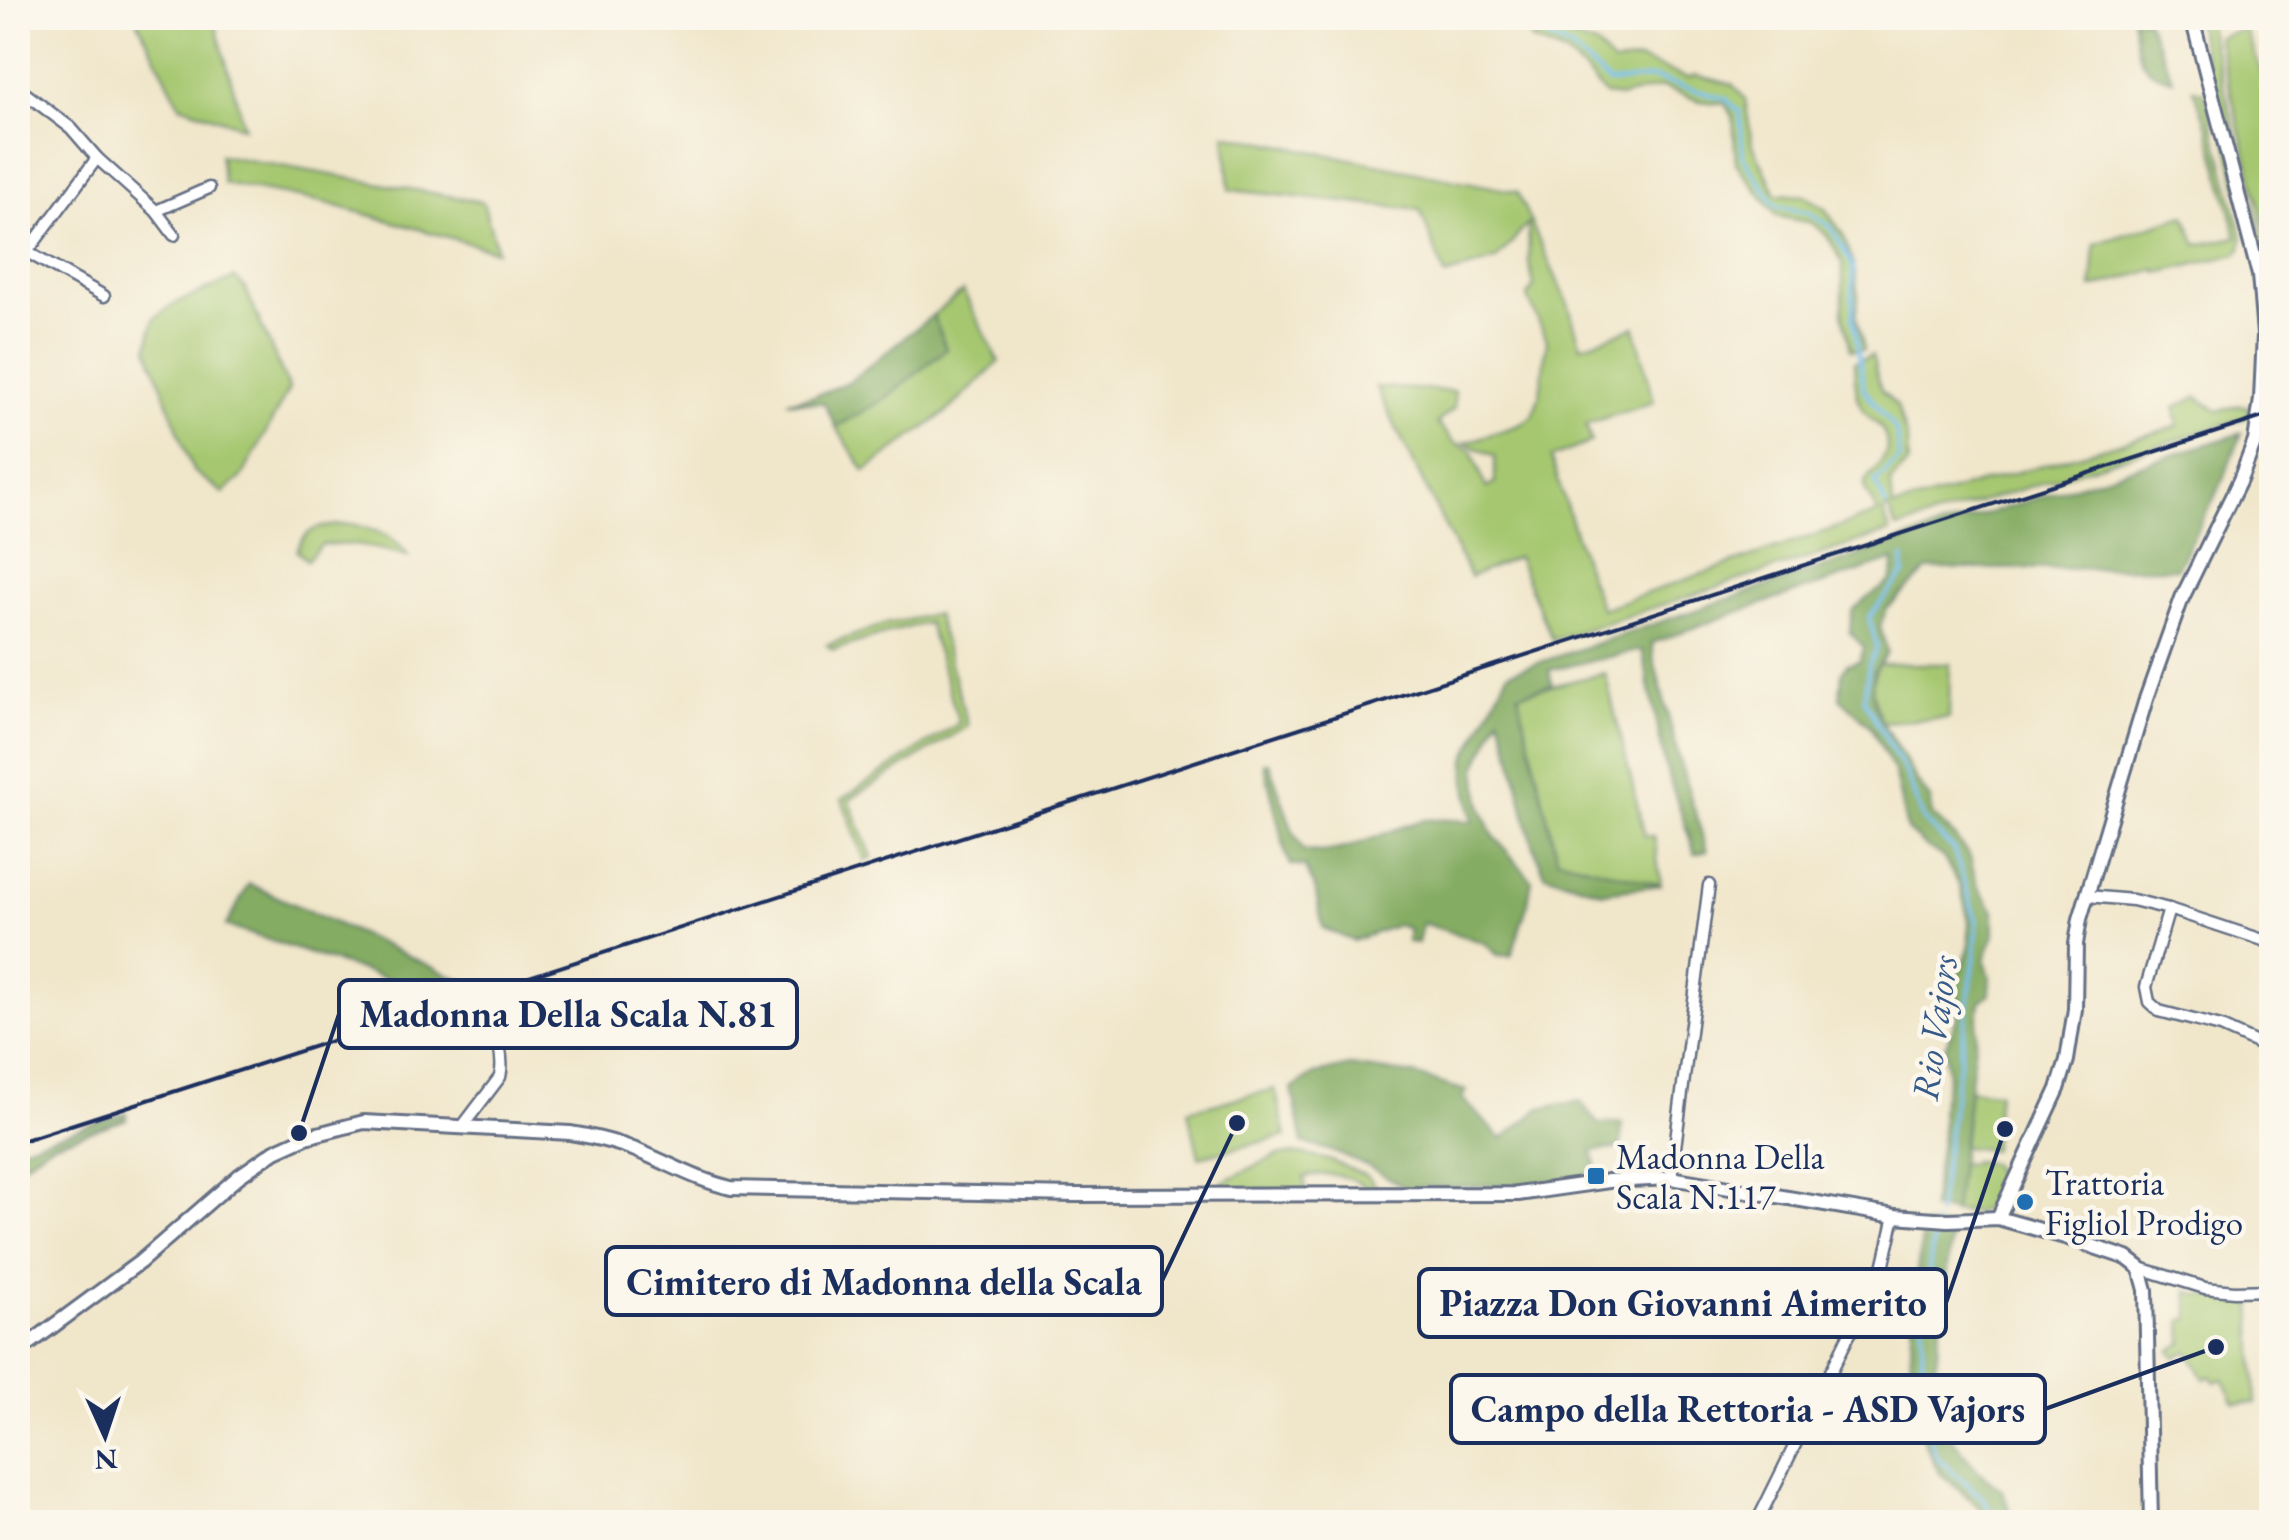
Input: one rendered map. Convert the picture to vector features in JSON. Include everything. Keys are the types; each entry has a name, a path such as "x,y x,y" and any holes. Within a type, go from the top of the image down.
{"street":[{"path":"1998,1218 2068,1060 2075,1008 2076,944 2146,700 2182,598 2255,441 2264,334 2260,274 2192,18"},
{"path":"18,88 71,128 97,158 156,211 174,235"},
{"path":"97,158 27,252 104,296"},
{"path":"156,211 209,188"},
{"path":"1671,1178 1709,885"},
{"path":"2087,896 2133,900 2272,943"},
{"path":"2168,909 2146,987 2149,1002 2159,1010 2222,1027 2272,1050"},
{"path":"462,1127 500,1078 502,1068 484,1002"},
{"path":"18,1352 140,1262 239,1176 276,1151 306,1137 364,1122 596,1137 628,1147 704,1182 731,1188 1074,1195 1439,1195 1518,1194 1609,1181 1671,1178 1896,1216 1998,1218 2065,1237 2127,1258 2140,1268 2205,1288 2272,1290"},
{"path":"1757,1522 1849,1335 1871,1304 1896,1216"},
{"path":"2140,1268 2146,1290 2151,1522"}],"green space":[{"path":"136,18 214,18 244,127 180,105"},
{"path":"1525,18 1542,18 1541,24 1548,30 1596,46 1613,64 1639,60 1687,78 1695,75 1732,84 1745,99 1752,143 1776,194 1805,196 1824,208 1842,233 1853,262 1858,296 1856,316 1864,349 1851,350 1843,313 1843,263 1827,235 1812,223 1777,216 1736,163 1733,116 1725,104 1700,101 1662,87 1622,97 1605,95 1565,54 1531,40"},
{"path":"2132,18 2146,18 2173,79 2144,65"},
{"path":"2195,18 2206,18 2264,245 2272,296 2272,388 2268,393 2265,294"},
{"path":"2245,29 2271,96 2269,246 2217,37"},
{"path":"2193,89 2204,92 2243,238 2241,250 2092,288 2095,244 2185,215 2197,245 2237,237 2208,127"},
{"path":"1225,134 1517,192 1568,304 1581,346 1635,327 1654,402 1586,424 1591,442 1551,458 1601,609 1878,513 1865,490 1865,481 1883,460 1887,440 1860,403 1854,362 1872,355 1881,390 1897,406 1907,439 1908,463 1891,482 1893,508 2178,426 2175,408 2197,397 2218,411 2240,405 2250,407 2248,417 1897,529 1888,509 1883,512 1890,532 1552,640 1517,557 1470,577 1376,387 1454,391 1454,408 1437,423 1454,442 1472,451 1486,488 1495,483 1495,456 1464,443 1519,425 1533,416 1540,393 1547,340 1527,296 1534,286 1528,224 1496,260 1445,276 1420,210 1230,190"},
{"path":"220,155 483,202 497,251 319,201 223,183"},
{"path":"235,278 245,288 289,389 242,477 223,493 193,471 148,348 154,318 174,304"},
{"path":"963,291 999,362 948,411 865,471 836,427 885,399 946,349 933,315"},
{"path":"933,315 946,349 885,399 836,427 824,403 787,401 815,396 850,381"},
{"path":"2242,433 2221,485 2177,568 1928,569 1887,609 1880,626 1887,652 1874,672 1875,705 1931,800 1932,815 1970,857 1977,885 1994,911 1994,936 1985,960 1990,994 1980,1002 1954,1212 1931,1209 1942,1135 1941,1107 1948,1077 1945,1047 1958,1016 1957,981 1969,949 1969,920 1960,886 1943,857 1907,830 1894,771 1870,726 1840,698 1842,672 1847,664 1860,661 1864,647 1850,632 1852,611 1890,581 1894,560 1652,643 1679,759 1707,851 1695,854 1666,769 1642,650 1549,670 1552,685 1518,694 1557,858 1661,885 1603,892 1545,874 1499,716 1477,767 1481,806 1493,835 1532,880 1511,956 1497,955 1485,943 1422,923 1418,943 1407,942 1409,929 1397,925 1353,941 1323,928 1315,889 1305,867 1291,865 1286,855 1264,763 1269,762 1303,850 1333,851 1426,820 1473,821 1466,758 1508,673 1907,539"},
{"path":"353,524 390,538 408,556 343,544 321,545 307,560 297,551 312,531"},
{"path":"936,614 968,726 849,800 872,857 865,861 842,799 959,723 928,623 833,650 827,645 886,624"},
{"path":"1880,664 1950,664 1949,718 1882,722 1872,685"},
{"path":"1605,673 1645,836 1654,836 1661,885 1557,858 1518,694"},
{"path":"249,884 461,980 423,991 226,926"},
{"path":"1350,1066 1414,1075 1466,1091 1462,1098 1502,1139 1541,1108 1580,1101 1598,1124 1622,1123 1621,1148 1592,1151 1599,1176 1518,1185 1406,1188 1368,1166 1303,1143 1292,1089 1312,1075"},
{"path":"1275,1089 1286,1136 1199,1157 1188,1110"},
{"path":"1969,1089 1998,1092 1992,1150 1963,1147"},
{"path":"127,1113 127,1119 51,1144 18,1167 18,1148"},
{"path":"1300,1154 1329,1160 1367,1176 1377,1189 1367,1190 1347,1178 1320,1175 1304,1177 1306,1190 1224,1190 1222,1182 1278,1155"},
{"path":"1960,1163 1991,1163 1996,1174 2006,1180 1993,1205 1977,1212 1954,1212"},
{"path":"1924,1226 1952,1228 1936,1362 1937,1396 1952,1438 1978,1471 2002,1490 2013,1518 2029,1522 1983,1522 1979,1507 1939,1472 1908,1413 1914,1291"},
{"path":"2188,1291 2198,1295 2252,1297 2256,1403 2235,1403 2223,1379 2204,1379 2188,1351 2176,1357 2171,1351 2183,1343 2182,1320 2190,1319"}],"waterway":[{"name":"Rio Vajors","path":"1533,18 1538,33 1571,49 1609,83 1653,78 1726,99 1740,112 1743,157 1776,206 1808,212 1831,227 1853,266 1853,316 1864,389 1896,431 1899,459 1875,482 1886,506"},
{"name":"Rio Vajors","path":"1903,558 1904,574 1869,617 1877,647 1869,665 1864,699 1907,776 1924,821 1954,850 1977,923 1937,1215"},
{"name":"Rio Vajors","path":"1935,1225 1923,1314 1921,1412 1937,1458 1984,1499 1994,1522"}],"railway":[{"path":"18,1142 2272,414"}],"place":[{"name":"Cimitero di Madonna della Scala","path":"1237,1123"},
{"name":"Piazza Don Giovanni Aimerito","path":"2005,1129"},
{"name":"Madonna Della Scala N.81","path":"299,1133"},
{"name":"Madonna Della Scala N.117","path":"1596,1176"},
{"name":"Trattoria Figliol Prodigo","path":"2025,1202"},
{"name":"Campo della Rettoria - ASD Vajors","path":"2216,1347"}]}
